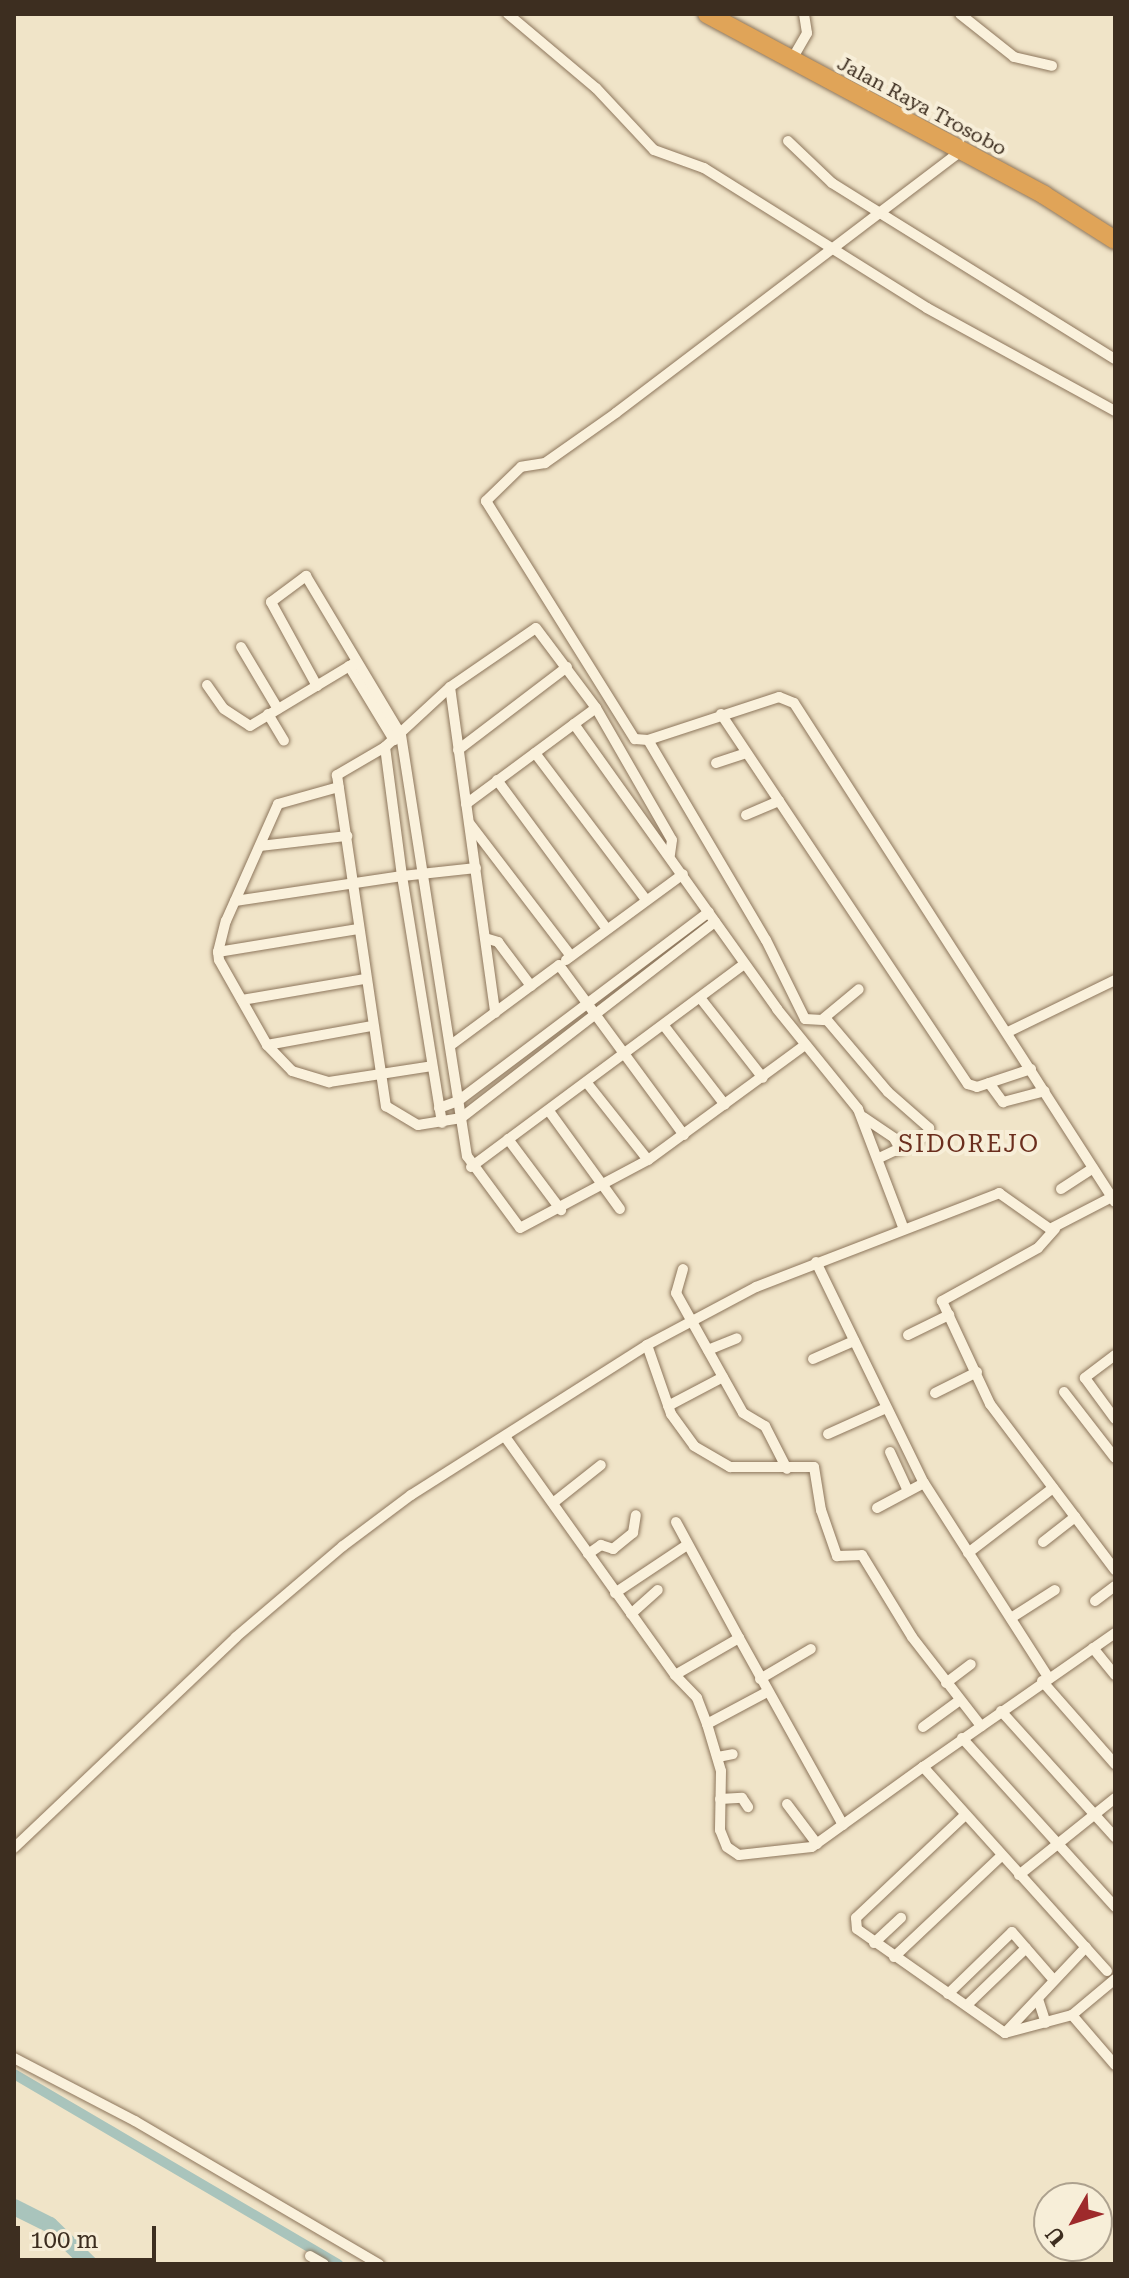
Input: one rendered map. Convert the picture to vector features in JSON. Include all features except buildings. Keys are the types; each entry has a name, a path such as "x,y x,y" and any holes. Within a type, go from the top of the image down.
{"highway":[{"name":"Jalan Raya Trosobo","path":"707,14 1115,229"},
{"name":"Jalan Raya Trosobo","path":"725,14 800,47 1115,240"}],"street":[{"path":"508,14 596,88 654,150 704,168 927,308 1115,411"},
{"path":"800,47 804,14"},
{"path":"960,14 1014,57 1052,66"},
{"path":"788,141 832,183 1115,359"},
{"path":"968,151 829,247 616,413 545,463 521,467 487,497 519,559 632,735 648,740 779,697 794,703 1113,1200 1055,1229 1038,1248 942,1298 992,1407 1115,1570"},
{"path":"317,686 271,604 303,577 312,582 353,664 398,737 424,872 458,1101 471,1167 520,1228 561,1210 648,1160 804,1046"},
{"path":"670,855 672,840 596,708 534,628 450,687 385,747 339,772 365,979 388,1109 418,1125 461,1118 593,1008 712,917"},
{"path":"241,647 284,741"},
{"path":"207,685 224,709 247,725 353,664"},
{"path":"458,750 567,667"},
{"path":"450,687 495,1013"},
{"path":"466,804 596,708"},
{"path":"721,714 968,1084 989,1083 1031,1069"},
{"path":"574,724 804,1046 862,1117 903,1227"},
{"path":"648,740 770,947 805,1019"},
{"path":"385,747 402,876 442,1123"},
{"path":"535,753 646,900"},
{"path":"716,763 746,753"},
{"path":"497,780 607,929"},
{"path":"339,787 281,802 235,901 218,952 267,1045 288,1068 314,1080 432,1066"},
{"path":"746,815 779,801"},
{"path":"469,822 571,956"},
{"path":"260,846 347,836"},
{"path":"235,901 424,872 476,868"},
{"path":"451,1045 683,874"},
{"path":"218,952 358,929"},
{"path":"485,938 498,942 531,986"},
{"path":"471,1167 665,1027 744,964"},
{"path":"559,965 684,1135"},
{"path":"242,1000 365,979"},
{"path":"1008,1032 1115,980"},
{"path":"790,1026 805,1019 824,1018 859,989"},
{"path":"701,999 763,1078"},
{"path":"439,1108 458,1101 593,1008"},
{"path":"824,1018 888,1092 929,1128 928,1135 879,1158"},
{"path":"267,1045 372,1026"},
{"path":"665,1027 725,1105"},
{"path":"587,1083 648,1160"},
{"path":"989,1083 1003,1102 1045,1091"},
{"path":"549,1111 620,1209"},
{"path":"862,1117 894,1138 900,1149"},
{"path":"508,1139 561,1210"},
{"path":"1061,1189 1093,1168"},
{"path":"14,1848 184,1685 323,1562 411,1495 691,1319 816,1262 999,1193 1055,1229"},
{"path":"816,1262 924,1483 1011,1618 1045,1679 1115,1764"},
{"path":"683,1269 676,1293 743,1413 770,1432 787,1469"},
{"path":"908,1335 949,1315"},
{"path":"708,1350 737,1338"},
{"path":"813,1359 854,1341"},
{"path":"644,1347 685,1439 713,1460 756,1470 787,1469 814,1473 837,1556 862,1555 946,1683 981,1726"},
{"path":"1115,1355 1085,1378 1115,1419"},
{"path":"935,1393 977,1372"},
{"path":"668,1406 723,1377"},
{"path":"1064,1392 1115,1458"},
{"path":"828,1434 886,1408"},
{"path":"506,1438 615,1593 676,1676 693,1693 718,1757 722,1839 739,1855 817,1844 1045,1679 1115,1633"},
{"path":"890,1452 908,1491"},
{"path":"553,1503 601,1465"},
{"path":"877,1508 924,1483"},
{"path":"968,1553 1053,1488"},
{"path":"588,1554 601,1545 613,1549 633,1533 636,1515"},
{"path":"1043,1542 1075,1517"},
{"path":"676,1522 688,1537 687,1545 843,1825"},
{"path":"615,1593 687,1545"},
{"path":"1095,1601 1115,1586"},
{"path":"631,1614 658,1590"},
{"path":"1011,1618 1055,1590"},
{"path":"676,1676 740,1640"},
{"path":"1093,1648 1115,1675"},
{"path":"760,1679 811,1649"},
{"path":"946,1683 971,1664"},
{"path":"707,1724 767,1692"},
{"path":"923,1727 960,1700"},
{"path":"1001,1711 1115,1837"},
{"path":"962,1738 1115,1907"},
{"path":"718,1757 733,1754"},
{"path":"923,1767 963,1817 1111,1975 1106,1987 1072,2015 1005,2033"},
{"path":"720,1799 742,1798 748,1807"},
{"path":"1096,1817 1115,1798"},
{"path":"787,1804 817,1844"},
{"path":"1021,1877 1096,1817 1115,1806"},
{"path":"963,1817 856,1918 854,1925 874,1943 1005,2033"},
{"path":"894,1957 1000,1857"},
{"path":"874,1943 901,1918"},
{"path":"948,1994 1010,1932 1052,1978"},
{"path":"1005,2033 1038,1999 1052,1978 1086,1947"},
{"path":"967,2005 1026,1948"},
{"path":"1106,1987 1115,1999"},
{"path":"1038,1999 1046,2023"},
{"path":"1072,2015 1115,2065"},
{"path":"14,2058 135,2121 379,2264"},
{"path":"310,2256 324,2264"}],"waterway":[{"path":"14,2074 338,2264"},
{"path":"14,2207 50,2225 90,2264"}],"district":[{"name":"SIDOREJO","path":"969,1145"}]}
